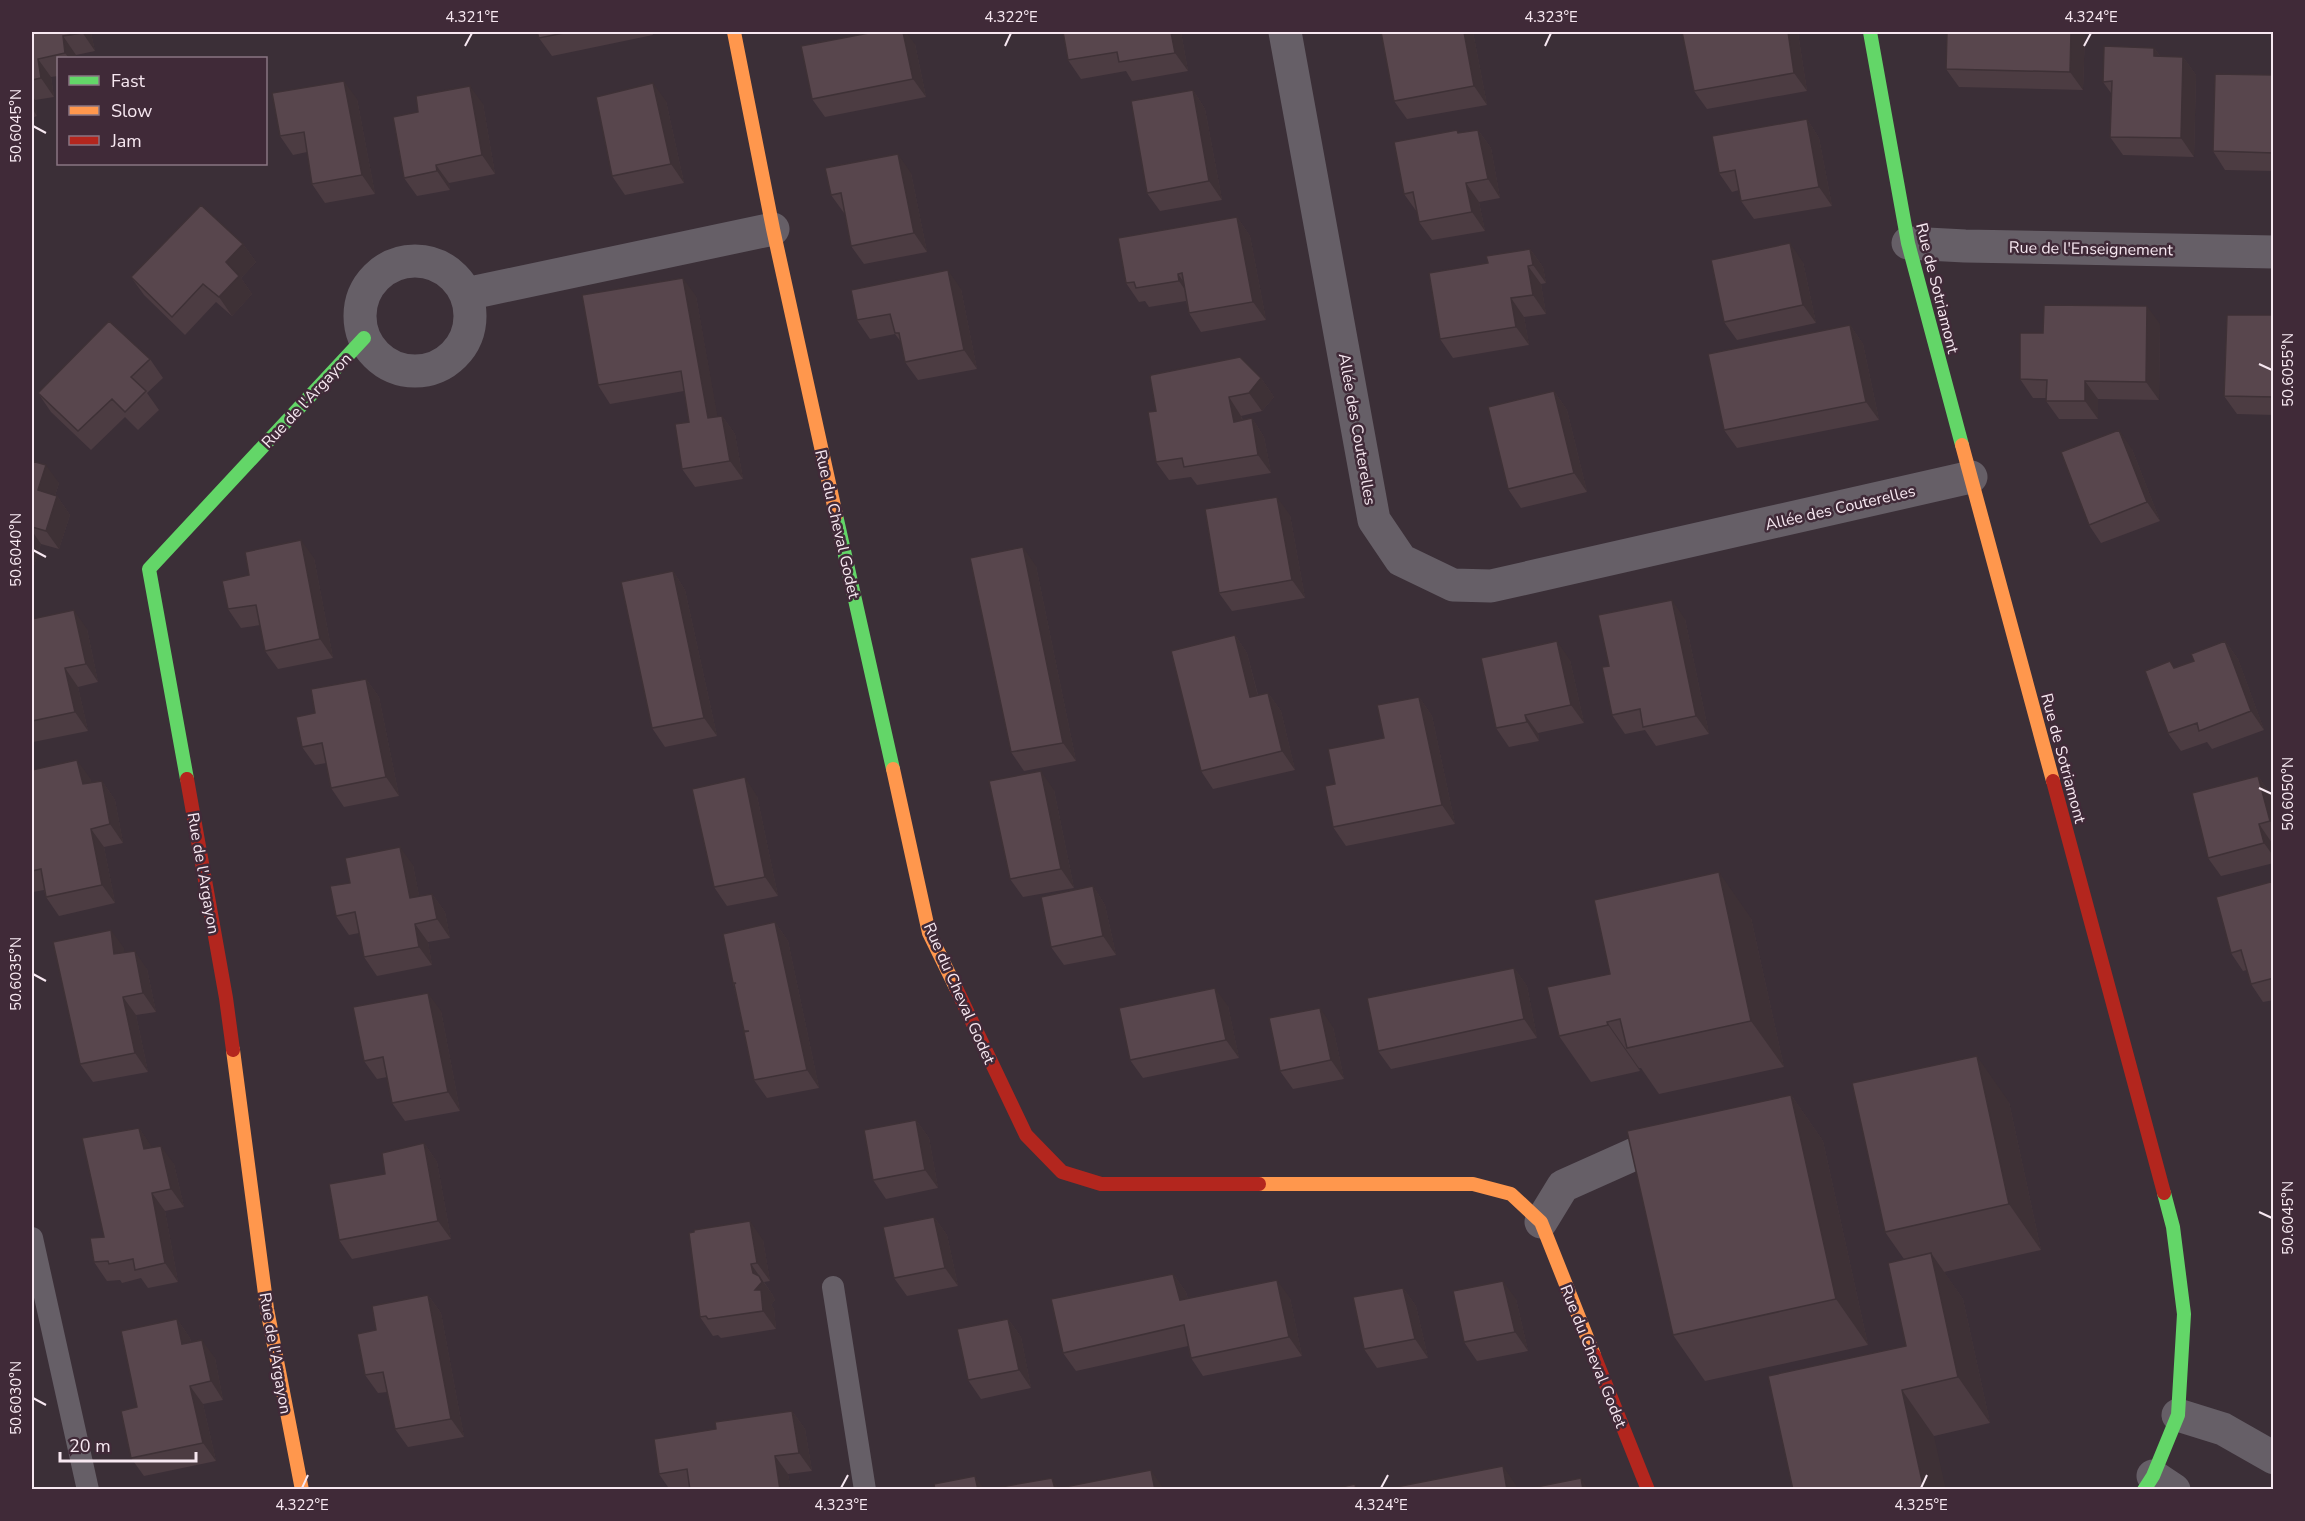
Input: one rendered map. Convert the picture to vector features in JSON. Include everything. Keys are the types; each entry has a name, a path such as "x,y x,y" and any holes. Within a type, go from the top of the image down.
{"street":[{"name":"Rue du Cheval Godet","path":"734,32 773,230 929,933 1026,1136 1062,1172 1101,1184 1473,1184 1511,1194 1541,1222 1648,1490"},
{"name":"Allée des Couterelles","path":"1285,32 1374,520 1401,560 1454,585 1491,586 1971,477"},
{"name":"Rue de Sotriamont","path":"1870,32 1908,243 2173,1227 2184,1314 2178,1415 2157,1485"},
{"path":"466,294 773,230"},
{"name":"Rue de l'Enseignement","path":"1908,243 2274,252"},
{"path":"422,261 441,267 456,278 466,294 470,322 465,340 449,360 432,369 412,372 390,366 375,354 364,338 360,311 365,292 385,269 403,262 422,261"},
{"name":"Rue de l'Argayon","path":"302,1490 267,1309 226,998 149,569 364,338"},
{"path":"1541,1222 1563,1186 1639,1152"},
{"path":"2178,1415 2223,1429 2274,1458"}],"lane":[{"path":"32,1238 88,1490"},
{"path":"832,1287 865,1490"}],"building":[{"path":"32,32 82,33 63,36 65,53 38,59 41,78 32,80"},
{"path":"537,32 569,32 539,38"},
{"path":"874,32 903,32 913,79 812,99 801,46"},
{"path":"1063,32 1171,32 1175,53 1119,62 1117,52 1068,60"},
{"path":"1381,32 1464,32 1474,86 1394,101"},
{"path":"1682,32 1788,32 1794,73 1694,91"},
{"path":"1947,32 2071,32 2070,72 1946,69"},
{"path":"2104,46 2154,48 2154,56 2183,57 2181,138 2110,137 2112,81 2103,82"},
{"path":"2215,74 2274,75 2274,153 2213,151"},
{"path":"344,81 362,175 312,184 304,132 280,136 272,93"},
{"path":"653,83 671,164 612,176 596,97"},
{"path":"470,86 482,155 436,165 437,171 404,178 393,117 418,112 416,96"},
{"path":"1193,90 1209,181 1147,193 1131,101"},
{"path":"1807,119 1819,187 1741,201 1735,170 1719,173 1712,136"},
{"path":"1457,130 1458,133 1478,130 1488,179 1466,183 1472,212 1419,222 1413,192 1404,194 1394,142"},
{"path":"898,154 914,233 851,246 841,193 831,195 825,168"},
{"path":"201,205 243,244 226,262 239,276 219,297 203,284 172,317 131,277"},
{"path":"1237,217 1253,302 1189,313 1182,273 1178,274 1179,281 1136,288 1134,282 1126,283 1118,238"},
{"path":"1790,243 1803,305 1724,322 1711,260"},
{"path":"1530,249 1533,265 1528,266 1533,295 1511,298 1516,327 1440,339 1429,273 1488,263 1486,256"},
{"path":"948,270 964,350 905,362 899,333 895,333 890,314 857,320 851,290"},
{"path":"683,278 708,418 722,416 730,461 682,469 675,424 689,422 681,371 598,385 582,295"},
{"path":"2044,305 2147,306 2146,382 2085,381 2085,401 2046,401 2047,380 2020,379 2020,333 2043,333"},
{"path":"2227,315 2274,315 2274,397 2224,396"},
{"path":"109,321 150,359 131,377 146,391 125,412 112,399 78,431 38,393"},
{"path":"1850,325 1866,402 1724,430 1708,354"},
{"path":"1240,357 1261,378 1249,393 1229,397 1234,422 1252,418 1258,455 1184,467 1182,458 1156,462 1148,412 1156,411 1151,375"},
{"path":"1554,391 1574,473 1508,489 1488,407"},
{"path":"2119,430 2147,502 2089,525 2061,452"},
{"path":"32,461 46,465 38,490 57,496 46,531 32,527"},
{"path":"1277,497 1292,580 1219,593 1205,509"},
{"path":"301,540 320,639 265,651 256,605 228,609 222,581 249,575 245,552"},
{"path":"1023,547 1063,743 1011,752 970,558"},
{"path":"673,571 704,718 652,728 621,582"},
{"path":"1672,600 1696,716 1643,727 1640,709 1612,715 1602,667 1609,666 1598,615"},
{"path":"74,610 86,664 65,668 75,712 32,721 32,619"},
{"path":"1235,635 1250,697 1268,693 1282,751 1201,771 1171,651"},
{"path":"1557,641 1571,705 1525,715 1527,722 1496,728 1481,658"},
{"path":"2225,641 2251,711 2199,731 2197,723 2168,733 2145,671 2170,661 2174,668 2194,661 2191,654"},
{"path":"366,679 386,777 331,788 322,743 302,747 296,717 315,713 311,689"},
{"path":"1419,697 1442,805 1333,827 1325,786 1335,784 1328,749 1384,738 1377,705"},
{"path":"77,760 83,784 102,781 110,824 91,829 102,885 46,897 41,869 32,871 32,770"},
{"path":"1041,771 1061,869 1010,879 989,781"},
{"path":"2258,776 2270,821 2259,824 2264,843 2208,858 2192,793"},
{"path":"745,777 765,877 714,887 692,789"},
{"path":"400,847 410,898 432,894 437,919 415,924 419,947 364,957 355,912 336,916 330,886 350,883 345,858"},
{"path":"1719,872 1751,1021 1627,1048 1620,1019 1607,1022 1608,1025 1559,1036 1547,987 1610,974 1594,900"},
{"path":"2274,881 2274,978 2251,984 2241,950 2231,953 2216,897"},
{"path":"1093,886 1103,936 1051,947 1041,897"},
{"path":"775,922 807,1070 754,1080 744,1032 749,1031 744,1031 734,984 736,983 733,983 723,934"},
{"path":"111,930 114,954 135,951 143,993 123,997 135,1053 80,1064 53,942"},
{"path":"1514,968 1524,1019 1378,1051 1367,998"},
{"path":"1215,988 1226,1040 1130,1060 1119,1008"},
{"path":"428,993 448,1092 392,1103 383,1057 364,1061 353,1007"},
{"path":"1320,1008 1331,1060 1280,1071 1269,1018"},
{"path":"1977,1056 2009,1204 1885,1232 1852,1083"},
{"path":"1791,1095 1836,1299 1673,1335 1627,1131"},
{"path":"916,1120 925,1170 873,1180 864,1130"},
{"path":"139,1128 144,1149 161,1146 171,1189 152,1193 165,1263 135,1270 133,1259 109,1264 108,1261 94,1262 90,1238 104,1237 82,1138"},
{"path":"424,1143 438,1221 339,1240 329,1184 385,1174 382,1153"},
{"path":"934,1217 945,1268 894,1278 883,1227"},
{"path":"750,1221 757,1263 751,1264 753,1273 759,1276 762,1282 755,1290 761,1290 763,1311 708,1319 706,1316 700,1317 689,1233 694,1230"},
{"path":"1931,1253 1958,1377 1902,1390 1924,1490 1793,1490 1768,1376 1906,1346 1888,1263"},
{"path":"1173,1274 1180,1300 1277,1280 1289,1337 1191,1358 1184,1325 1063,1353 1051,1299"},
{"path":"1503,1281 1515,1332 1464,1342 1453,1291"},
{"path":"1403,1288 1415,1339 1364,1349 1353,1297"},
{"path":"428,1295 451,1419 395,1429 383,1372 365,1375 357,1334 376,1330 372,1306"},
{"path":"177,1319 182,1344 202,1340 211,1381 190,1386 203,1443 131,1458 121,1411 137,1407 121,1331"},
{"path":"1008,1319 1019,1370 968,1380 957,1329"},
{"path":"792,1411 799,1453 775,1456 780,1490 690,1490 687,1469 659,1474 654,1439 716,1429 715,1422"},
{"path":"1503,1466 1507,1490 1381,1490"},
{"path":"1151,1470 1155,1490 1001,1490 1001,1487 1052,1478 1055,1489"},
{"path":"975,1476 978,1490 935,1490 934,1484"},
{"path":"1581,1478 1583,1490 1521,1490"},
{"path":"1355,1484 1356,1490 1328,1490"}],"traffic: fast":[{"path":"1870,32 1908,243 1962,445"},
{"path":"187,779 149,569 364,338"},
{"path":"836,515 893,769"},
{"path":"2144,1490 2153,1476 2178,1415 2184,1314 2173,1227 2164,1193"}],"traffic: slow":[{"path":"734,32 773,229 836,515"},
{"path":"1962,445 2053,781"},
{"path":"893,769 929,933 956,988"},
{"path":"233,1050 267,1309 302,1490"},
{"path":"1259,1184 1473,1184 1511,1194 1541,1222 1594,1355"}],"traffic: jam":[{"path":"187,779 226,998 233,1050"},
{"path":"2053,781 2164,1193"},
{"path":"956,988 1026,1135 1062,1172 1101,1184 1259,1184"},
{"path":"1594,1355 1648,1490"}]}
